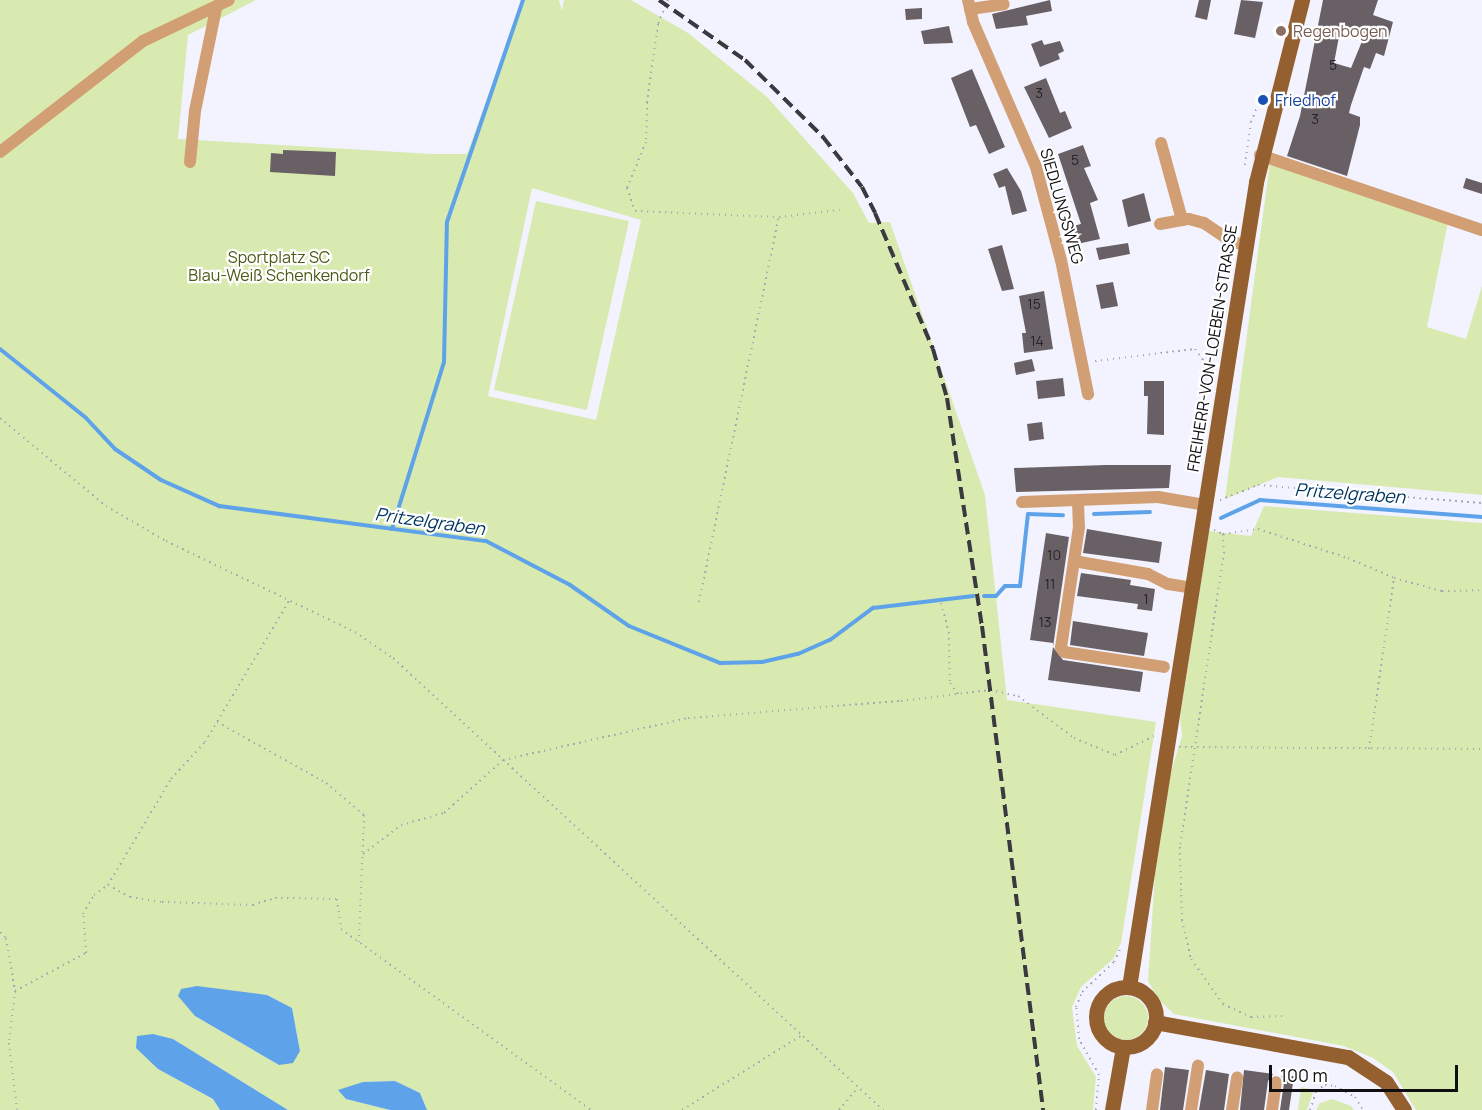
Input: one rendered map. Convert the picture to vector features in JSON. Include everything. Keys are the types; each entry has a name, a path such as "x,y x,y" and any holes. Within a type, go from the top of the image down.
{"main road":[{"name":"FREIHERR-VON-LOEBEN-STRASSE","path":"1129,987 1260,155 1302,0"},
{"path":"1129,987 1138,989 1152,1003 1155,1022 1148,1038 1123,1047 1113,1045 1099,1032 1095,1014 1111,990 1129,987"},
{"path":"1155,1022 1348,1056 1386,1082 1404,1110"},
{"path":"1112,1110 1123,1047"}],"street":[{"path":"0,152 143,41 216,9 229,0"},
{"path":"969,5 1004,4"},
{"name":"SIEDLUNGSWEG","path":"969,5 1036,167 1083,363 1088,394"},
{"path":"190,162 195,111 216,9"},
{"path":"1161,143 1182,220"},
{"path":"1260,155 1482,230"},
{"path":"1161,225 1182,220 1204,223 1232,242 1246,245"},
{"path":"1022,502 1158,497 1206,505"},
{"path":"1078,501 1079,527 1061,648 1064,652 1164,667"},
{"path":"1074,561 1148,574 1168,584 1192,588"},
{"path":"1191,1110 1198,1066"},
{"path":"1152,1110 1157,1074"},
{"path":"1232,1110 1237,1077"},
{"path":"1272,1110 1276,1082"}],"path":[{"path":"668,0 658,24 647,102 646,142 627,188 635,212 779,217 840,210"},
{"path":"699,602 779,217"},
{"path":"1083,363 1195,349 1211,371"},
{"path":"0,418 106,506 166,541 355,632 393,657 883,1110"},
{"path":"1206,505 1258,485 1482,503"},
{"path":"1203,525 1223,534 1258,529 1348,558 1394,578 1442,591 1482,590"},
{"path":"1223,534 1224,552 1180,847 1182,920 1191,959 1223,1004 1251,1017 1282,1016"},
{"path":"1369,749 1394,578"},
{"path":"15,991 86,953 83,914 94,895 108,885 171,779 216,722 289,601"},
{"path":"941,603 949,632 950,683 958,694"},
{"path":"363,854 401,825 444,813 504,760 688,718 990,690 1018,696 1074,738 1115,755 1136,748 1156,734"},
{"path":"216,722 326,783 364,815 359,942"},
{"path":"1168,746 1194,750 1482,749"},
{"path":"108,885 130,897 162,902 253,905 275,898 337,899 341,929 591,1110"},
{"path":"0,932 6,938 15,991 9,1044 17,1110"},
{"path":"1096,1110 1099,1075 1079,1039 1076,1006 1082,992 1114,962 1123,944"},
{"path":"682,1110 802,1035"},
{"path":"1310,1110 1316,1091 1325,1085 1335,1086 1355,1096 1363,1110"},
{"path":"839,1110 858,1087"}],"green space":[{"name":"Sportplatz SC Blau-Weiß Schenkendorf","path":"0,0 256,0 188,35 178,139 432,154 467,154 523,0 559,0 562,11 564,0 631,0 688,33 767,97 853,193 869,223 890,222 985,495 1007,700 1156,722 1121,943 1113,959 1081,987 1072,1007 1077,1046 1096,1077 1093,1110 427,1110 420,1093 395,1081 363,1082 346,1099 390,1110 288,1110 173,1039 153,1034 158,1069 213,1099 220,1110 0,1110","holes":["532,188 641,220 596,420 488,396","237,992 267,995 292,1008 300,1051 279,1065 195,1016"]},
{"path":"1270,162 1448,222 1427,327 1466,339 1482,286 1482,495 1278,477 1225,499"},
{"path":"536,201 629,221 587,410 494,390"},
{"path":"1264,506 1482,523 1482,1110 1416,1110 1393,1072 1373,1058 1344,1046 1174,1014 1159,1000 1148,981 1155,874 1170,775 1182,736 1180,717 1209,531 1251,536"},
{"path":"1126,996 1141,1003 1148,1018 1141,1033 1126,1040 1111,1033 1104,1018 1111,1003"},
{"path":"1301,1087 1314,1090 1307,1110 1298,1110"},
{"path":"1332,1099 1351,1106 1354,1110 1316,1110 1320,1103"}],"water":[{"path":"197,986 267,995 292,1008 300,1051 293,1063 279,1065 195,1016 178,996 181,989"},
{"path":"153,1034 173,1039 288,1110 220,1110 213,1099 158,1069 136,1048 137,1036"},
{"path":"395,1081 420,1093 427,1110 390,1110 346,1099 338,1090 363,1082"}],"building":[{"path":"1050,0 1052,11 1026,16 1028,25 996,29 992,14"},
{"path":"1199,0 1211,0 1207,20 1195,17"},
{"path":"1241,0 1263,2 1255,38 1234,34"},
{"path":"1323,0 1378,0 1373,15 1393,22 1384,56 1376,53 1370,69 1364,67 1351,105 1349,113 1360,117 1360,125 1347,176 1287,156 1300,116","holes":["1341,26 1365,34 1351,68 1334,63"]},
{"path":"922,8 922,19 906,20 905,9"},
{"path":"949,26 953,43 924,44 921,31"},
{"path":"1042,40 1044,45 1060,41 1064,51 1058,54 1060,59 1040,67 1031,44"},
{"path":"972,69 1005,147 989,154 976,125 970,127 951,78"},
{"path":"1046,78 1060,113 1065,111 1072,128 1049,138 1024,87"},
{"path":"1083,145 1091,166 1084,168 1098,200 1090,203 1100,239 1077,244 1073,226 1081,224 1058,154"},
{"path":"283,150 336,152 335,176 270,172 271,153 283,154"},
{"path":"1007,168 1021,191 1027,211 1012,215 1005,186 999,188 993,174"},
{"path":"1466,178 1482,183 1482,194 1463,188"},
{"path":"1144,193 1151,221 1128,227 1122,200"},
{"path":"1128,243 1130,254 1099,260 1096,248"},
{"path":"1002,245 1014,289 1002,291 988,249"},
{"path":"1113,282 1118,306 1101,309 1096,285"},
{"path":"1044,291 1053,349 1024,353 1022,333 1026,333 1019,296"},
{"path":"1032,359 1035,371 1016,375 1014,363"},
{"path":"1063,378 1065,396 1038,399 1036,381"},
{"path":"1144,381 1164,381 1164,435 1147,434 1148,396 1144,396"},
{"path":"1042,422 1044,439 1029,441 1027,424"},
{"path":"1171,465 1169,488 1016,492 1014,468"},
{"path":"1087,529 1162,542 1159,563 1083,553"},
{"path":"1046,533 1069,537 1053,647 1053,643 1030,640"},
{"path":"1081,573 1131,580 1130,585 1155,589 1152,611 1137,609 1138,604 1077,596"},
{"path":"1073,621 1148,633 1144,656 1070,645"},
{"path":"1053,647 1063,660 1143,672 1140,692 1048,680"},
{"path":"1165,1067 1189,1070 1183,1110 1160,1110"},
{"path":"1206,1070 1229,1074 1224,1110 1199,1110"},
{"path":"1244,1070 1273,1074 1268,1081 1264,1110 1240,1110"},
{"path":"1281,1076 1294,1076 1289,1110 1280,1110 1284,1083"}],"waterway":[{"path":"392,529 444,362 447,222 523,0"},
{"name":"Pritzelgraben","path":"0,349 86,418 115,449 161,480 219,506 486,541 570,585 629,626 720,663 762,662 798,654 830,640 873,608 973,596"},
{"name":"Pritzelgraben","path":"1221,518 1260,500 1482,517"},
{"name":"Pritzelgraben","path":"1094,514 1150,512"},
{"name":"Pritzelgraben","path":"984,596 996,596 1005,586 1020,586 1028,514 1063,515"}],"railway":[{"path":"659,0 745,60 823,137 862,187 933,349 947,398 982,626 1043,1110"}],"place":[{"name":"Regenbogen","path":"1281,31"},
{"name":"Friedhof","path":"1263,100"}]}
